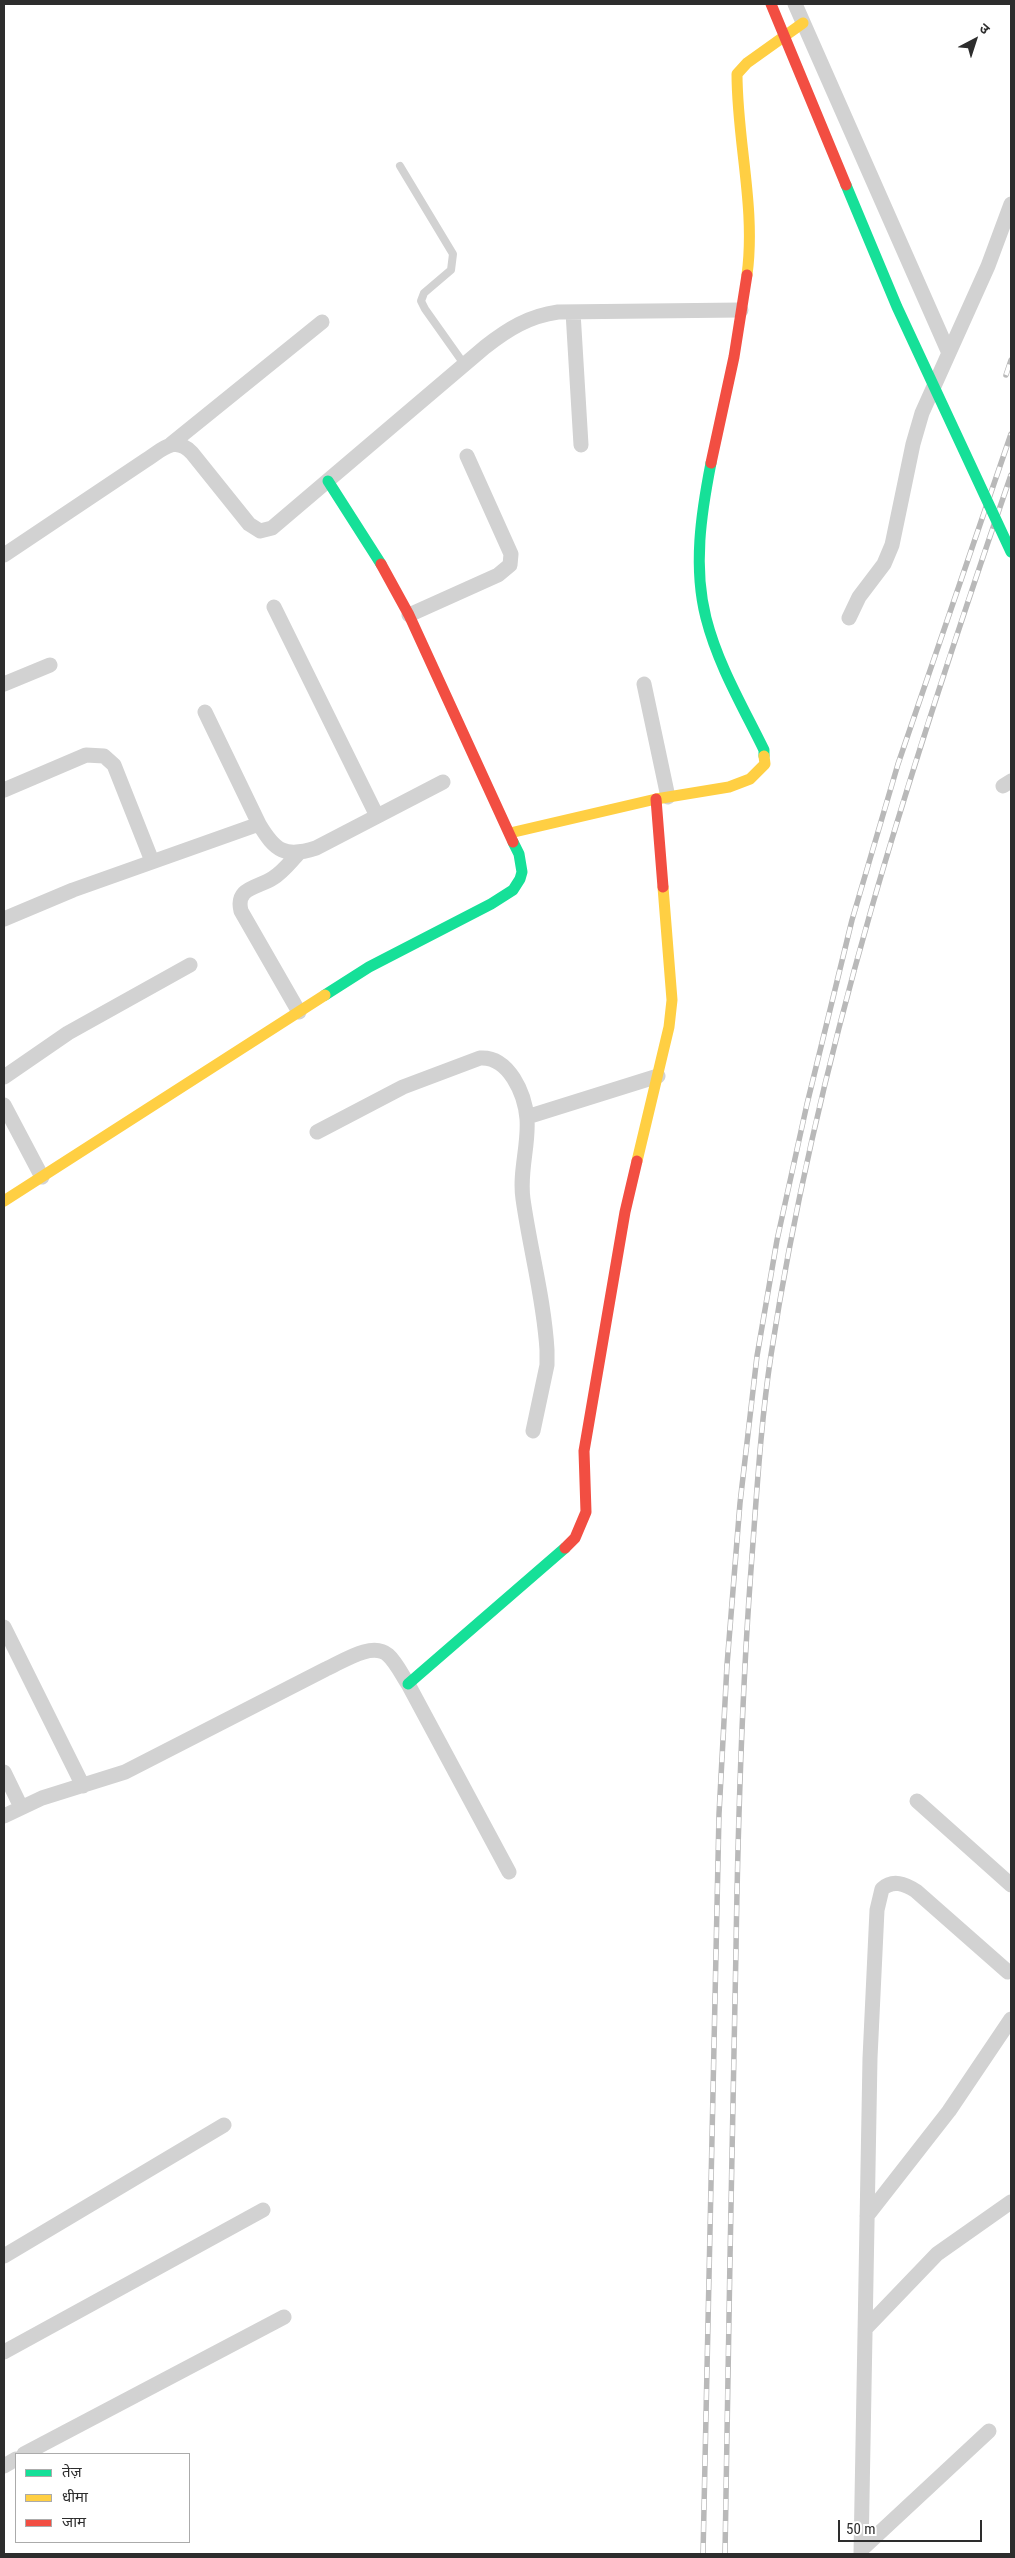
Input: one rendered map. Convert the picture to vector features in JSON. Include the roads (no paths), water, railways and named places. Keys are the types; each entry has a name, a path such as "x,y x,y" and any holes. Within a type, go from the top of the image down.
{"main road":[{"path":"771,4 897,307 1011,552"},
{"path":"510,833 662,798 738,785 758,773 766,759 764,750 726,674 711,636 702,597 700,576 701,533 706,485 731,370 751,241 737,74 747,63 803,23"},
{"path":"4,1202 369,967 491,904 520,883 523,871 519,854 409,615 380,562 328,481"},
{"path":"408,1684 559,1554 575,1538 584,1521 586,1512 584,1451 602,1344 625,1212 669,1027 672,1000 662,798"}],"street":[{"path":"795,4 948,351"},
{"path":"849,618 859,597 887,558 922,413 948,351 988,266 1011,204"},
{"path":"171,444 186,447 249,524 260,531 272,528 464,364 518,324 546,314 573,312 741,310"},
{"path":"573,312 581,445"},
{"path":"4,556 171,444 322,322"},
{"path":"409,615 498,575 510,565 511,554 468,456"},
{"path":"274,607 377,816"},
{"path":"4,684 50,665"},
{"path":"644,684 662,798"},
{"path":"205,712 259,824 275,847 286,852 299,853 316,848 443,782"},
{"path":"4,790 86,756 104,756 114,764 152,861"},
{"path":"4,919 73,890 259,824"},
{"path":"299,853 272,879 245,891 240,900 241,911 299,1012"},
{"path":"4,1077 68,1033 190,965"},
{"path":"317,1132 403,1087 451,1068 491,1057 499,1061 512,1076 527,1117 522,1197 547,1350 547,1365 533,1432"},
{"path":"527,1117 658,1076"},
{"path":"4,1105 42,1177"},
{"path":"4,1627 83,1786"},
{"path":"4,1816 21,1807 125,1772 252,1705 368,1651 376,1650 389,1655 408,1684 510,1872"},
{"path":"4,1772 21,1807"},
{"path":"917,1801 1011,1885"},
{"path":"861,2552 871,2048 877,1910 882,1889 892,1883 901,1883 916,1891 1008,1972"},
{"path":"867,2216 949,2111 1011,2019"},
{"path":"4,2256 224,2125"},
{"path":"865,2329 938,2254 1011,2202"},
{"path":"4,2352 263,2210"},
{"path":"26,2453 284,2317"},
{"path":"861,2552 989,2432"},
{"path":"4,2466 15,2460"}],"lane":[{"path":"400,166 453,254 451,270 424,293 421,301 464,364"}],"railway":[{"path":"1006,375 1011,360"},
{"path":"703,2554 719,1814 727,1665 740,1503 757,1356 777,1240 807,1104 852,920 898,764 1011,434"},
{"path":"725,2554 741,1752 752,1556 760,1455 771,1355 790,1242 841,1020 904,800 1011,475"}]}
